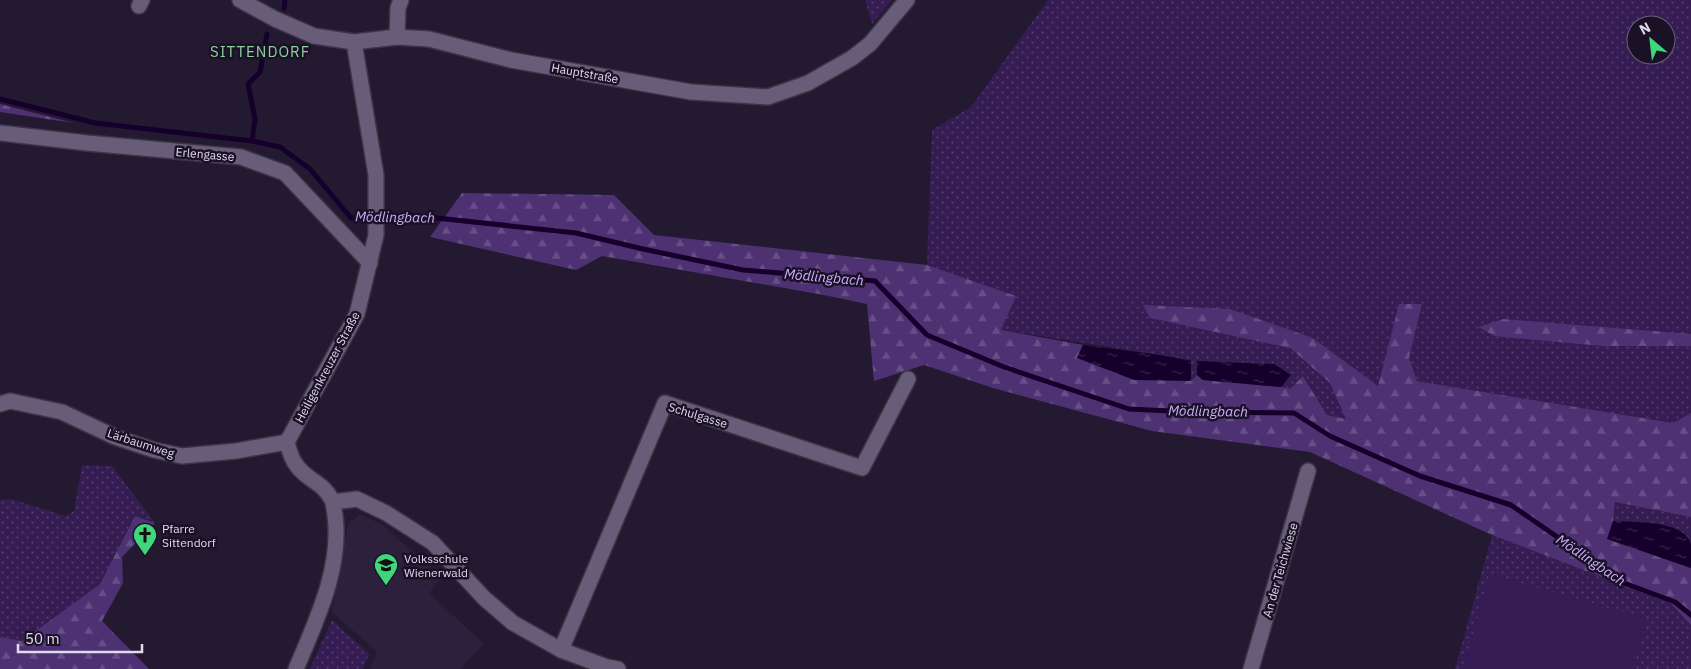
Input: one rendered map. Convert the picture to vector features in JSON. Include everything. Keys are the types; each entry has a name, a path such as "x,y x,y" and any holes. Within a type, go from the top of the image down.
{"street":[{"name":"Hauptstraße","path":"240,0 275,19 314,36 354,42 397,37 428,39 511,60 692,92 768,97 808,83 852,58 870,44 907,0"},
{"path":"397,37 398,8 401,0"},
{"name":"Heiligenkreuzer Straße","path":"287,442 357,314 376,235 376,175 354,42"},
{"name":"Erlengasse","path":"0,132 87,143 241,157 285,173 370,263"},
{"name":"Schulgasse","path":"561,650 665,403 862,468 908,379"},
{"name":"Lärbaumweg","path":"3,400 62,412 115,436 154,450 182,456 236,451 287,442"},
{"path":"287,442 289,452 296,466 324,488 333,502 337,528 334,560 325,596 296,669"},
{"name":"An der Teichwiese","path":"1251,669 1308,471"},
{"path":"333,502 357,499 386,513 433,543 484,598 513,623 561,650 606,667 618,669"}],"shaded area":[{"path":"865,0 892,0 872,24"},
{"path":"1048,0 1691,0 1691,413 1673,423 1417,381 1409,358 1422,304 1399,304 1378,386 1313,338 1150,318 1289,348 1330,383 1347,419 1327,415 1304,376 1290,389 1281,387 1291,375 1197,362 1197,375 1191,381 1191,360 1001,330 1015,296 927,265 932,130 971,107"},
{"path":"82,465 112,466 155,523 135,516 100,584 22,641 0,637 0,500 12,499 65,516 74,511"},
{"path":"1615,502 1691,517 1691,543 1685,535 1613,521"},
{"name":"Volksschule Wienerwald","path":"360,514 383,525 442,578 429,593 484,644 460,669 370,669 377,652 332,612 348,524"},
{"path":"1492,535 1670,603 1691,625 1691,669 1455,669"},
{"path":"1490,574 1647,619 1633,669 1463,669"},
{"path":"332,620 369,654 363,669 310,669"}],"green space":[{"path":"0,104 74,123 0,112"},
{"path":"462,193 614,195 654,235 927,265 1016,296 1001,330 1083,345 1077,358 1191,381 1197,375 1203,380 1290,389 1303,376 1327,415 1346,419 1330,383 1290,348 1150,318 1143,305 1230,309 1313,338 1378,386 1399,304 1422,304 1409,358 1417,381 1673,423 1691,413 1691,517 1615,502 1613,521 1608,539 1691,568 1691,625 1670,603 1492,535 1310,452 1152,431 993,388 924,365 874,381 867,304 602,256 576,270 430,237"},
{"path":"1503,319 1691,334 1691,346 1603,346 1494,336 1479,327"},
{"path":"135,516 155,523 122,557 123,583 102,621 149,669 0,669 0,637 22,641 100,584"}],"water":[{"path":"1083,345 1191,361 1191,381 1134,380 1077,358"},
{"path":"1197,361 1274,364 1291,375 1281,387 1203,380 1197,375"},
{"path":"1613,521 1645,522 1680,531 1687,537 1691,545 1691,568 1607,539"}],"waterway":[{"path":"284,8 285,0"},
{"path":"252,141 255,119 248,84 260,72 267,34"},
{"name":"Mödlingbach","path":"0,99 95,123 252,141 280,147 310,169 351,218 409,215 576,233 743,270 875,281 927,335 1004,367 1129,409 1294,413 1330,436 1420,476 1511,505 1624,583 1675,602 1691,615"}],"place":[{"name":"Pfarre Sittendorf","path":"145,556"},
{"name":"Volksschule Wienerwald","path":"386,586"}],"district":[{"name":"SITTENDORF","path":"260,51"}]}
